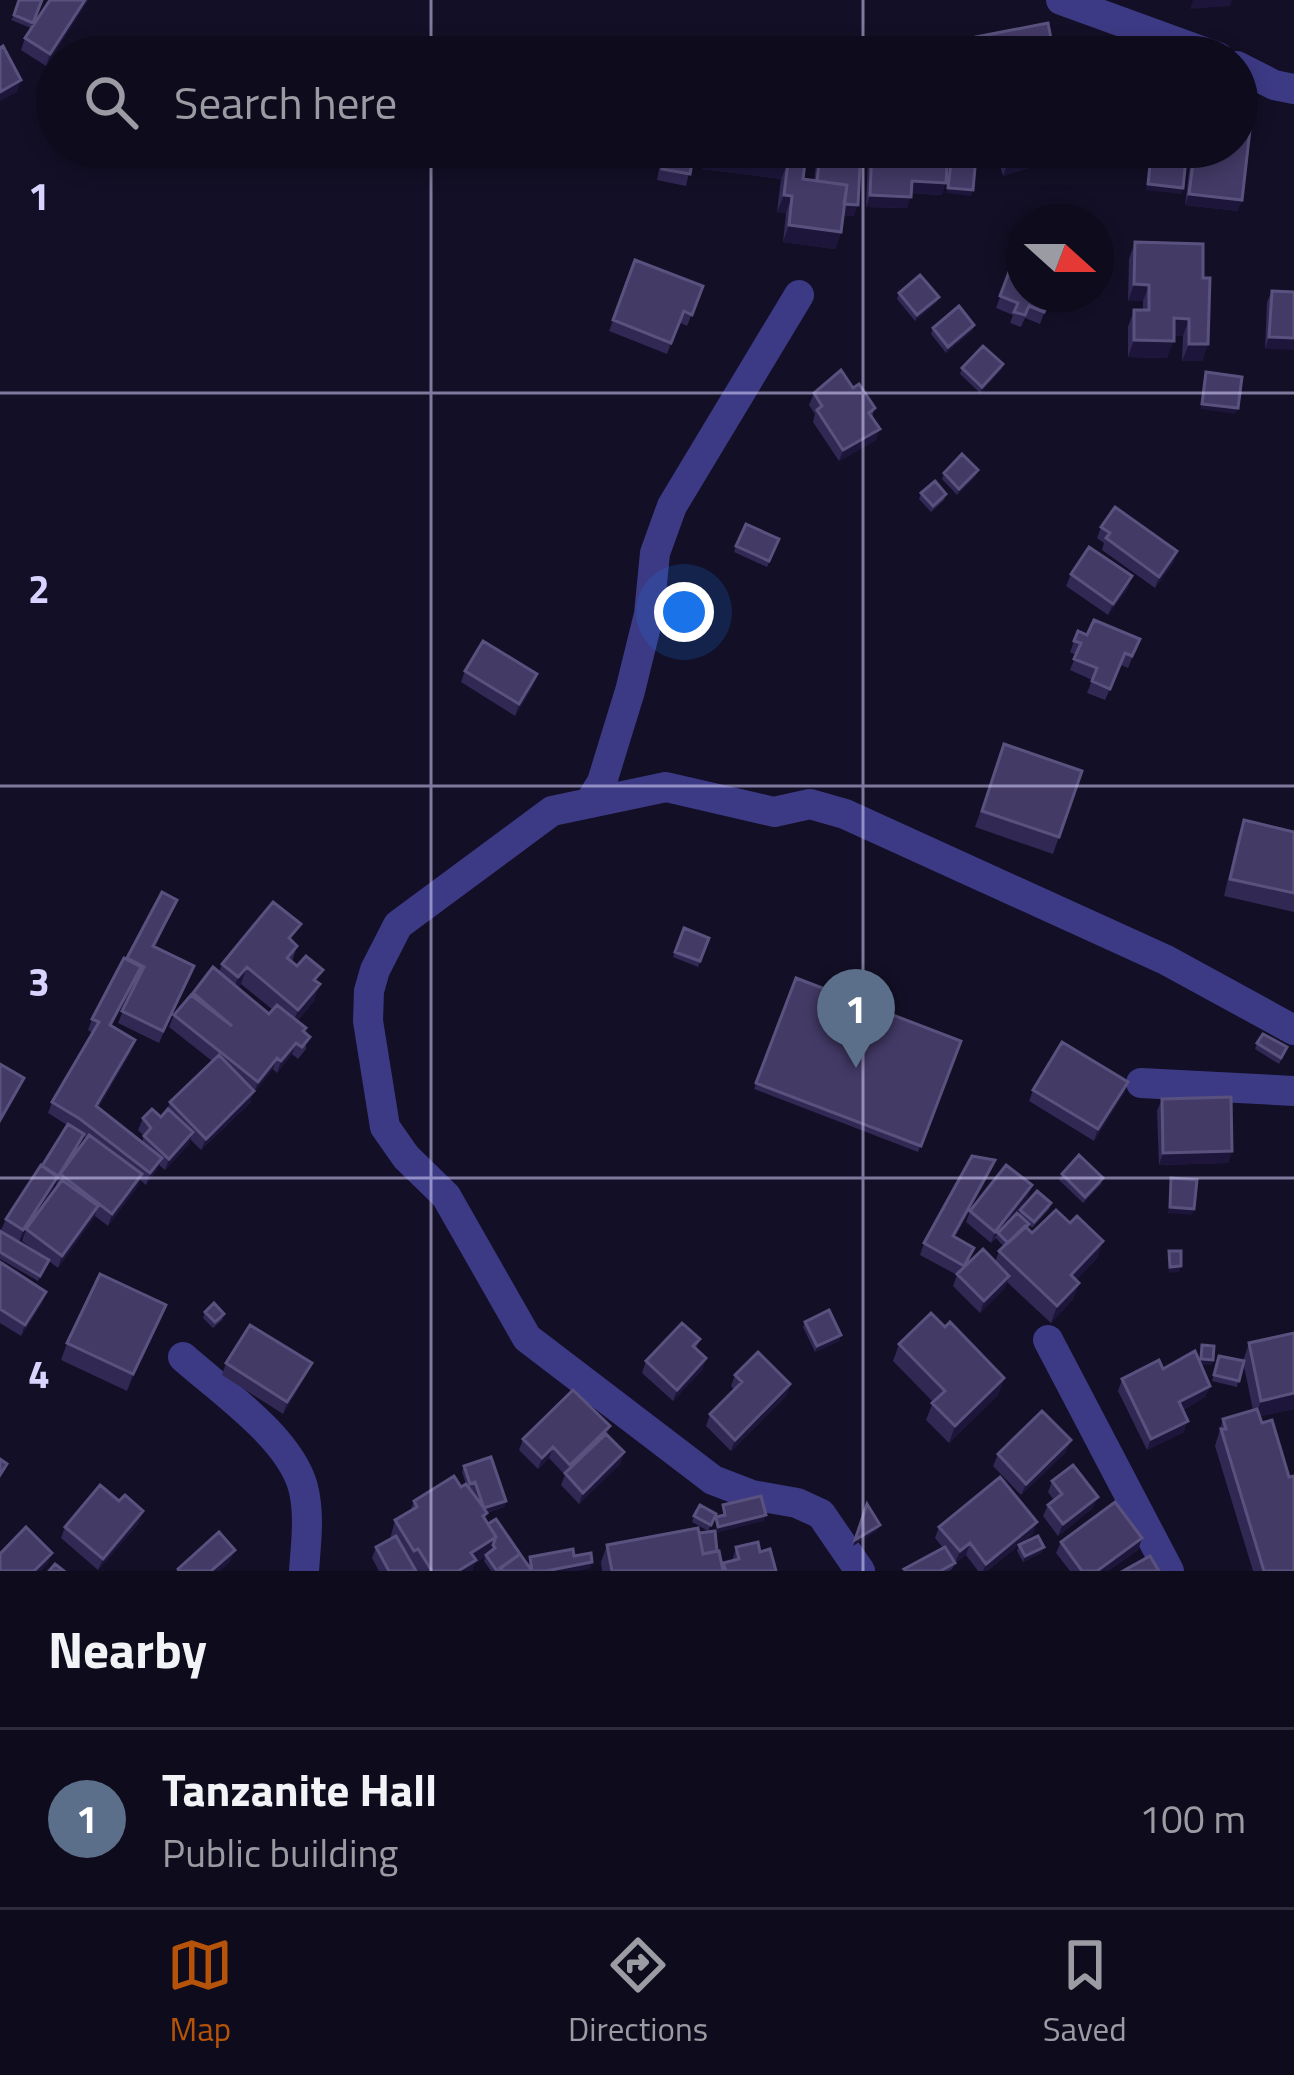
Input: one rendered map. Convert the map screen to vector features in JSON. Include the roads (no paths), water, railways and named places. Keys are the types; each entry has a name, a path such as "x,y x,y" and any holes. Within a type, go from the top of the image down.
{"street":[{"path":"1060,0 1160,36"},
{"path":"1258,77 1294,88"},
{"path":"592,800 630,691 649,614 655,553 672,506 799,296"},
{"path":"860,1571 821,1514 713,1480 526,1337 446,1196 406,1157 385,1127 368,1021 369,991 398,925 552,811 666,787 774,812 810,804 844,814 1166,960 1294,1030"},
{"path":"1141,1083 1294,1091"},
{"path":"1048,1340 1169,1571"},
{"path":"183,1357 274,1438 292,1462 307,1511 304,1571"}],"place":[{"name":"Tanzanite Hall","path":"856,1068"}]}
